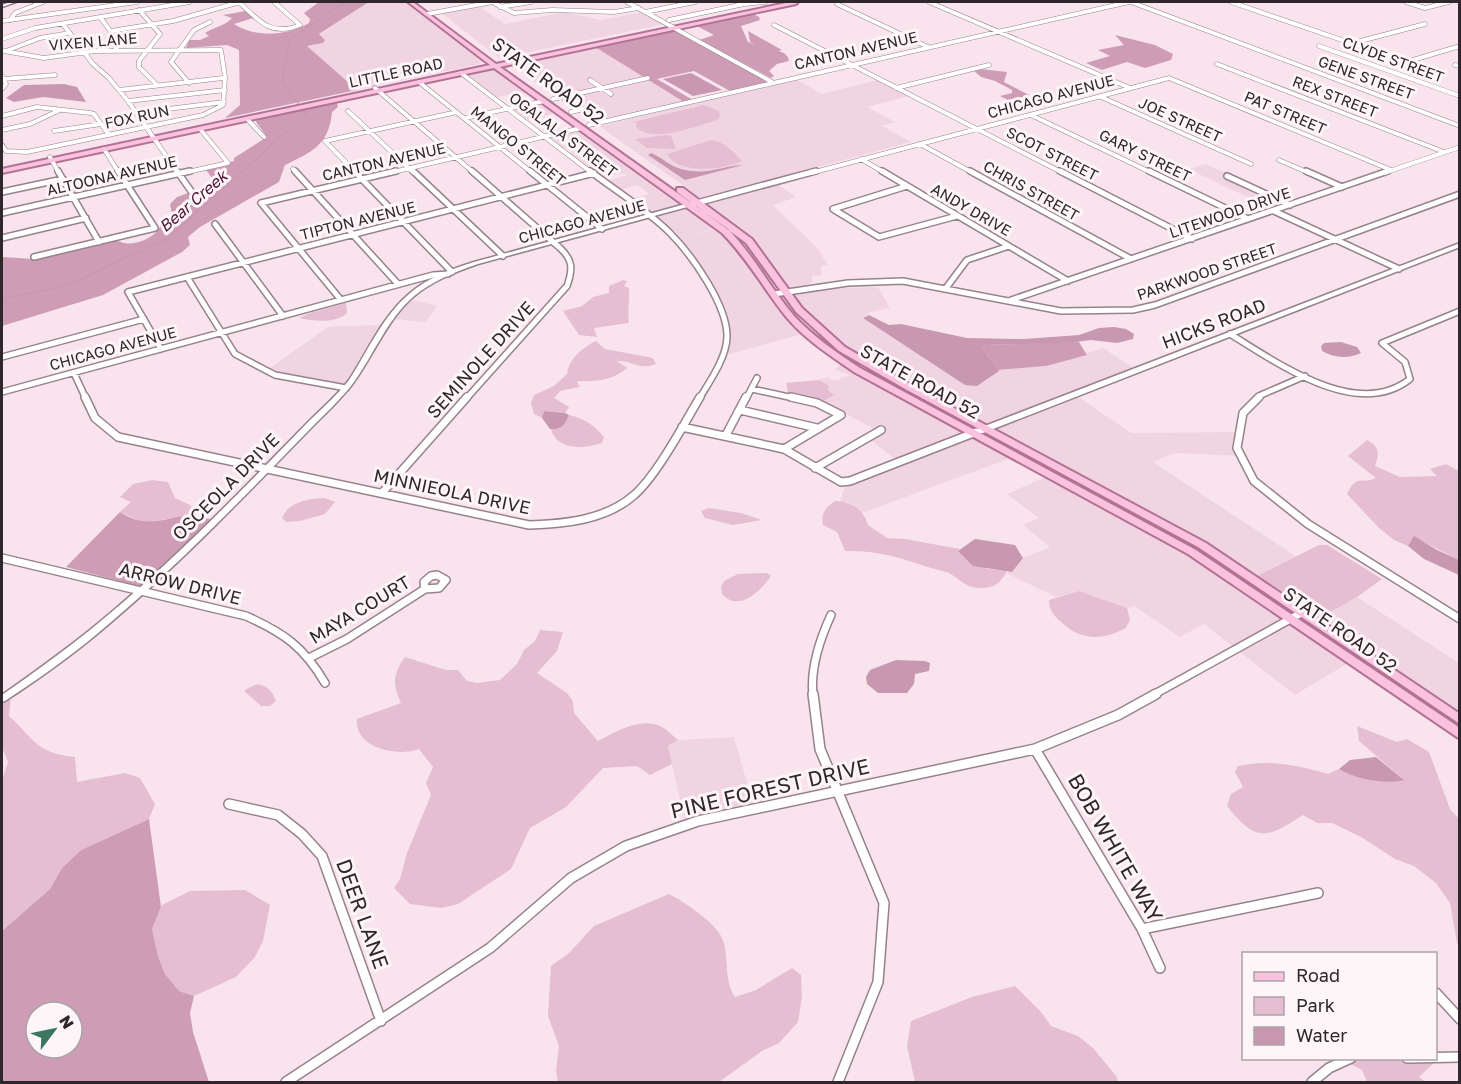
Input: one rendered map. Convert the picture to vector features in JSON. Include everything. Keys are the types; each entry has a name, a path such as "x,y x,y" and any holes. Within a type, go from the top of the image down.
{"main road":[{"name":"STATE ROAD 52","path":"410,2 528,89 571,112 585,126 738,243 791,318 852,367 1171,527 1298,616 1460,735"},
{"name":"STATE ROAD 52","path":"419,2 465,34 497,64 521,76 557,110 613,142 699,202 749,241 798,310 816,328 864,363 980,431"},
{"name":"LITTLE ROAD","path":"51,159 461,73 708,15 780,2"},
{"name":"LITTLE ROAD","path":"670,24 796,2"},
{"path":"446,27 465,34"},
{"path":"457,36 477,44"},
{"name":"LITTLE ROAD","path":"2,169 497,64"},
{"path":"852,367 864,363"},
{"name":"STATE ROAD 52","path":"1298,616 1460,720"},
{"path":"1411,701 1430,708 1460,728"}],"street":[{"path":"2,5 14,2"},
{"path":"10,20 15,13 43,2"},
{"path":"104,2 106,6"},
{"path":"2,21 137,2"},
{"path":"2,39 21,32 190,2"},
{"path":"111,32 239,2 268,28 274,30 297,27 299,24 274,2"},
{"path":"427,14 492,2 514,13 584,8 614,12 639,9"},
{"path":"500,7 531,2"},
{"path":"627,2 772,82"},
{"path":"645,12 695,2"},
{"path":"738,2 744,4"},
{"path":"708,15 744,4 765,2"},
{"path":"928,2 1130,88"},
{"name":"CANTON AVENUE","path":"298,248 261,203 772,82 1130,2"},
{"name":"GENE STREET","path":"1130,2 1460,126"},
{"path":"1231,2 1406,62 1460,46"},
{"path":"1406,2 1425,8 1449,2"},
{"path":"837,4 928,47"},
{"path":"139,10 160,34 139,61 139,67 157,85"},
{"path":"100,17 120,44 115,50"},
{"path":"189,83 171,62 194,30 210,22"},
{"path":"63,24 119,90 191,191"},
{"path":"1353,44 1425,24"},
{"name":"SCOT STREET","path":"774,25 1192,238"},
{"path":"3,52 40,38 70,33"},
{"name":"CLYDE STREET","path":"1319,46 1460,96"},
{"name":"VIXEN LANE","path":"3,52 44,58 115,50 221,50 225,62 223,78"},
{"name":"REX STREET","path":"1217,64 1444,152"},
{"path":"896,88 989,65"},
{"name":"OGALALA STREET","path":"461,73 650,216"},
{"path":"2,89 6,84 2,78 55,75"},
{"path":"119,90 223,78 224,102 136,113"},
{"path":"465,118 648,78"},
{"name":"CHICAGO AVENUE","path":"2,392 433,274 450,272 699,202 1169,78"},
{"name":"PAT STREET","path":"1169,78 1391,170"},
{"path":"590,80 611,94"},
{"name":"MANGO STREET","path":"419,82 602,229"},
{"path":"377,89 554,242"},
{"path":"128,102 225,90"},
{"name":"JOE STREET","path":"1101,97 1251,164"},
{"name":"FOX RUN","path":"2,146 6,151 27,152 203,115 218,109 224,102"},
{"path":"2,116 29,108 90,113 109,135"},
{"path":"571,112 587,108"},
{"path":"2,130 30,124 60,110"},
{"path":"348,111 503,256"},
{"path":"450,272 325,141 457,112"},
{"name":"GARY STREET","path":"1031,115 1248,219"},
{"path":"247,119 264,137"},
{"path":"54,131 101,124"},
{"name":"ALTOONA AVENUE","path":"2,213 228,163 200,129"},
{"name":"CHRIS STREET","path":"920,144 1131,259"},
{"name":"LITEWOOD DRIVE","path":"1009,301 1460,147"},
{"path":"34,257 155,228 104,149"},
{"path":"51,159 99,242"},
{"name":"ANDY DRIVE","path":"861,159 1068,281"},
{"path":"1279,160 1342,187"},
{"path":"292,169 398,284"},
{"name":"TIPTON AVENUE","path":"144,319 128,292 594,173"},
{"path":"1227,176 1290,205"},
{"path":"2,192 63,179"},
{"path":"908,186 832,209 879,237 957,216"},
{"name":"PARKWOOD STREET","path":"774,294 848,283 903,281 1061,310 1133,310 1165,301 1460,194"},
{"path":"1274,211 1399,268"},
{"name":"MINNIEOLA DRIVE","path":"74,373 95,418 117,437 529,525 568,523 589,519 623,504 638,492 682,427 722,359 727,338 723,313 694,262 669,232 650,216"},
{"path":"2,238 86,218"},
{"path":"215,224 283,316"},
{"name":"SEMINOLE DRIVE","path":"382,493 567,286 573,270 570,257 554,242"},
{"name":"HICKS ROAD","path":"980,431 1460,245"},
{"path":"946,288 967,260 1009,246"},
{"path":"298,248 341,300"},
{"name":"OSCEOLA DRIVE","path":"2,699 57,660 142,590 266,470 346,388 405,301 423,287 450,272"},
{"path":"187,277 235,354 275,375 346,388"},
{"path":"1230,334 1325,387 1343,392 1368,394 1393,391 1410,379 1405,362 1382,344 1460,310"},
{"path":"2,357 144,319 161,349"},
{"path":"1305,376 1261,395 1243,413 1237,448 1254,481 1308,524 1460,619"},
{"path":"726,435 757,378"},
{"path":"752,388 817,403 841,415 784,449"},
{"path":"740,410 817,428"},
{"path":"682,427 784,449 841,483 980,431"},
{"path":"815,468 881,430"},
{"name":"ARROW DRIVE","path":"2,558 246,616 278,629 311,657 325,683"},
{"name":"MAYA COURT","path":"311,657 347,639 425,589"},
{"path":"831,615 821,637 814,663 813,706 820,749 884,903 884,938 878,981 838,1083"},
{"name":"PINE FOREST DRIVE","path":"286,1083 490,948 571,878 626,846 698,821 1035,748 1118,715 1298,616"},
{"name":"BOB WHITE WAY","path":"1035,748 1142,929 1160,968"},
{"name":"DEER LANE","path":"229,804 278,815 302,834 322,856 381,1021"},
{"path":"1142,929 1318,893"},
{"path":"1437,994 1460,1019"},
{"path":"1437,1058 1460,1057"},
{"path":"1312,1083 1329,1068 1349,1060"}],"shaded area":[{"path":"319,2 369,2 319,34 325,40 323,43 307,46 357,90 225,118 240,105 239,50 227,45 186,48 189,40 200,40 209,36 205,33 232,18 223,15 246,11 253,18 234,24 252,32 271,34 291,31 309,23 310,19 304,13"},
{"path":"369,2 405,2 483,61 480,64 357,90 307,46 323,43 319,35"},
{"path":"477,5 505,24 564,12 601,20 642,12 665,24 499,58 440,12"},
{"path":"750,12 760,20 741,26 748,42 755,45 750,42 748,31 782,50 778,51 785,54 789,61 777,64 769,71 774,76 771,78 699,40 714,35 695,25"},
{"path":"673,30 768,82 730,91 694,71 657,79 693,100 684,102 595,47"},
{"path":"1115,35 1155,45 1173,54 1171,60 1145,68 1127,62 1102,70 1086,63 1110,56 1098,50 1124,45"},
{"path":"595,47 684,102 594,123 512,66"},
{"path":"495,70 526,92 497,97 467,74"},
{"path":"973,70 1007,72 1004,82 1029,95 1029,98 1019,97 1008,100 1000,96 1012,93 1012,90 981,77"},
{"path":"796,79 822,94 878,80 909,96 867,107 895,122 882,126 911,142 702,198 739,189 744,191 777,184 796,197 773,205 817,248 828,265 821,266 822,275 812,276 813,283 808,284 811,289 878,287 890,308 870,312 863,318 965,385 986,381 998,370 1046,366 1103,348 1135,369 989,427 884,371 844,346 813,320 747,235 701,198 599,126"},
{"path":"334,102 338,107 332,112 327,132 318,146 285,165 279,182 200,227 188,237 190,245 182,252 103,295 2,326 2,257 34,259 115,239 125,243 136,243 147,239 172,214 170,204 177,197 216,183 206,170 234,161 234,158 267,137 256,122 257,119"},
{"path":"541,103 555,113 529,121 513,109"},
{"path":"576,130 680,204 650,213 632,199 649,194 638,185 620,190 608,181 627,175 623,173 604,177 569,152 586,147 581,144 564,148 550,137"},
{"path":"1206,164 1227,174 1223,176 1285,204 1264,211 1243,201 1250,198 1188,169"},
{"path":"686,209 715,228 683,238 656,217"},
{"path":"651,216 683,238 715,229 732,242 747,259 784,315 803,334 726,355 731,334 714,296 679,240 651,217 604,230"},
{"path":"409,299 437,306 426,322 394,319"},
{"path":"397,308 341,391 264,372 328,327 379,325"},
{"path":"1079,342 1087,355 1046,366 998,370 983,349 986,345"},
{"path":"841,364 1011,458 862,513 848,502 840,502 846,482 851,484 901,464 871,440 883,433 821,402 829,386 819,380 828,377 831,380 838,380 850,375 835,370"},
{"path":"1077,396 1131,433 1238,432 1242,456 1175,453 1153,462 1297,557 1257,576 1181,527 993,429"},
{"path":"1046,477 1157,533 1350,662 1295,695 1204,624 1180,637 1134,606 1127,608 1079,591 1056,597 1006,573 1012,571 1023,558 1050,547 1023,525 1039,518 1007,494"},
{"path":"120,512 133,519 145,521 187,516 199,516 212,520 142,587 66,567"},
{"path":"1357,597 1459,663 1459,713 1320,618"},
{"path":"734,737 755,811 686,827 668,746 677,740"},
{"path":"149,819 161,907 152,929 158,956 165,974 179,991 194,996 190,1013 193,1032 209,1082 2,1082 2,931 50,889 62,868 81,850"}],"green space":[{"path":"704,105 719,111 720,117 715,121 686,130 653,134 644,132 636,127 637,123 633,122"},
{"path":"671,136 676,149 647,148 635,139"},
{"path":"711,140 724,145 742,161 724,167 691,168 673,161 667,154"},
{"path":"623,280 627,281 624,286 629,288 629,323 594,328 597,337 579,335 563,311 582,306 593,297 609,293 609,286"},
{"path":"346,303 347,313 337,319 317,321 299,318 310,313"},
{"path":"596,341 605,349 653,358 656,364 641,366 617,361 627,368 610,378 579,381 577,382 580,387 560,391 554,398 569,407 565,413 544,411 542,418 534,414 531,403 534,395 554,386 567,374 577,354"},
{"path":"819,380 829,386 828,390 834,395 821,402 788,393 786,383"},
{"path":"569,415 592,425 604,437 602,443 580,447 565,445 559,441 551,429 563,426"},
{"path":"1367,440 1377,450 1378,457 1375,466 1400,477 1437,476 1430,469 1446,464 1459,471 1459,560 1414,537 1408,546 1394,540 1379,528 1347,494 1357,482 1376,478 1348,456"},
{"path":"152,480 168,482 175,498 190,505 197,514 144,523 120,512 131,502 120,497 133,484"},
{"path":"325,498 335,502 325,514 300,521 286,522 282,518 294,504"},
{"path":"835,501 856,507 863,514 868,525 887,538 960,549 958,551 988,569 1007,571 996,585 978,588 965,584 949,573 899,558 878,553 845,551 837,532 823,525 824,511"},
{"path":"709,508 741,513 762,520 733,525 705,518 701,511"},
{"path":"1319,545 1327,545 1382,579 1357,597 1320,618 1257,576"},
{"path":"767,573 771,576 761,588 743,601 729,599 722,594 721,587 724,581 738,574"},
{"path":"1079,591 1127,608 1130,620 1126,628 1108,635 1092,637 1068,628 1053,614 1049,600"},
{"path":"540,630 563,632 557,651 537,673 567,693 573,701 574,713 598,741 629,726 654,724 664,728 678,740 668,746 672,764 650,775 637,766 603,768 566,807 530,828 511,869 458,904 442,908 410,904 394,888 400,879 407,853 431,795 426,783 433,767 419,749 389,751 370,744 362,737 357,719 401,703 395,679 405,657 446,670 458,670 467,681 477,683 500,680 517,664 524,650 535,641"},
{"path":"258,684 267,688 273,695 276,701 270,706 261,706 244,691"},
{"path":"11,695 9,716 44,749 75,757 77,782 125,773 140,778 155,804 149,819 81,850 62,868 50,889 2,931 2,780 8,762 2,747 2,702"},
{"path":"1357,726 1397,742 1407,739 1429,752 1450,809 1459,819 1459,946 1450,903 1436,883 1414,866 1395,859 1361,837 1332,823 1317,823 1303,815 1280,829 1263,833 1255,832 1246,827 1227,806 1231,794 1243,787 1235,772 1238,766 1250,764 1283,764 1328,774 1339,769 1362,777 1403,779 1359,741"},
{"path":"245,890 270,905 263,941 255,957 236,977 194,996 179,991 165,974 152,929 162,905 190,891"},
{"path":"669,894 698,913 719,932 724,945 729,983 735,997 756,990 792,968 801,975 802,996 798,1022 779,1043 762,1051 719,1082 558,1082 556,1071 559,1046 548,1016 551,966 569,953 594,926"},
{"path":"1015,986 1042,1013 1051,1026 1078,1036 1093,1048 1117,1077 1118,1082 915,1082 907,1046 911,1021 972,997"},
{"path":"1342,1060 1437,1060 1419,1077 1426,1082 1367,1082 1362,1070"}],"water":[{"path":"691,73 722,90 693,96 663,79"},
{"path":"64,84 77,87 86,102 43,97 14,102 6,98 24,85"},
{"path":"651,153 677,168 691,171 707,171 743,165 685,180 648,155"},
{"path":"869,315 889,325 901,324 967,338 1024,339 1079,335 1099,328 1114,327 1126,329 1134,334 1133,339 1117,343 1091,340 1069,343 986,345 983,349 999,371 977,386 965,385 863,318"},
{"path":"1341,342 1357,347 1361,353 1341,357 1322,351 1321,346 1324,343"},
{"path":"544,411 569,415 562,427 550,429 542,418"},
{"path":"1414,536 1459,560 1459,575 1424,559 1408,546"},
{"path":"975,539 1015,545 1023,558 1012,572 973,566 958,551"},
{"path":"896,660 925,661 930,663 929,671 915,674 914,684 907,693 878,693 867,684 866,677 870,670"},
{"path":"1376,757 1404,780 1388,782 1371,780 1353,776 1339,769 1350,760"}],"waterway":[{"path":"298,103 282,82 290,39 345,2"},
{"name":"Bear Creek","path":"2,299 68,285 168,238 306,114 302,109"}]}
